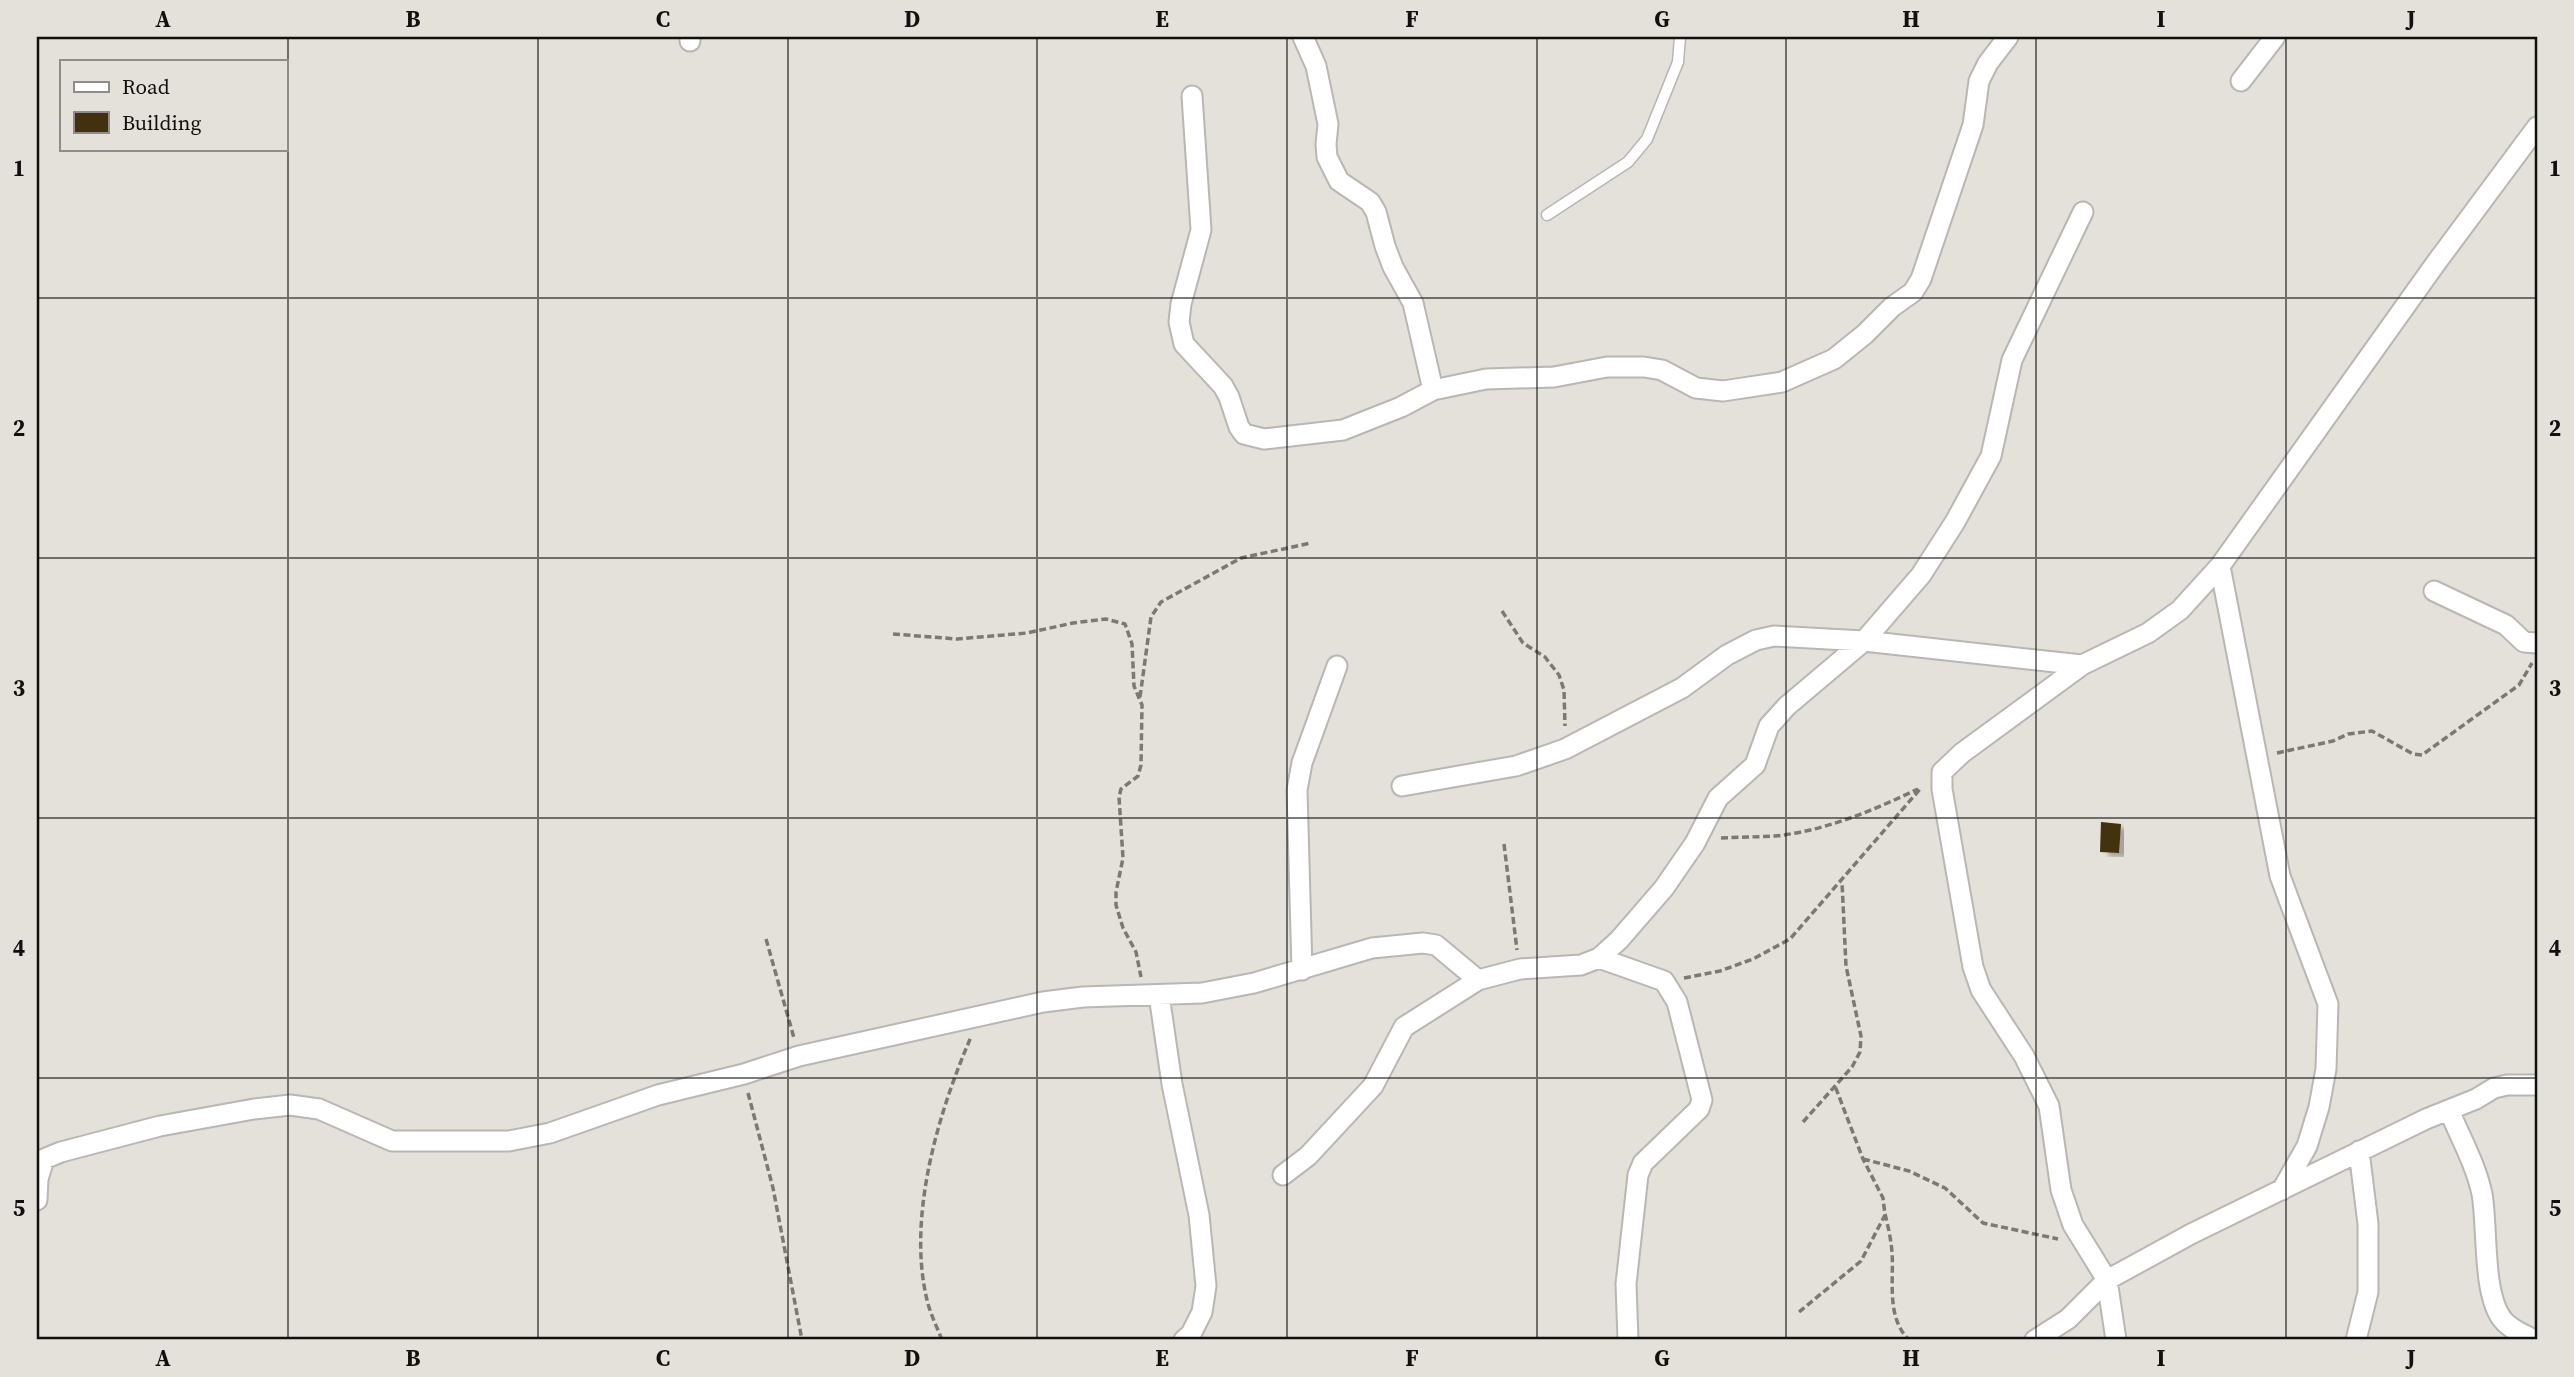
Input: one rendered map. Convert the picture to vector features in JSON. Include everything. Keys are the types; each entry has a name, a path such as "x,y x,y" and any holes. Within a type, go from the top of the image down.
{"street":[{"path":"1303,37 1316,66 1328,124 1327,157 1339,181 1370,202 1376,212 1393,267 1413,303 1433,390"},
{"path":"1192,96 1201,230 1181,304 1181,336 1184,344 1223,386 1244,434 1264,439 1343,430 1389,412 1433,390 1486,379 1554,377 1607,367 1644,367 1662,370 1696,388 1723,391 1782,383 1834,359 1892,307 1913,292 1921,279 1973,125 1979,81 1988,63 2008,37"},
{"path":"2241,81 2275,37"},
{"path":"2116,1340 2107,1279 2073,1225 2061,1190 2049,1106 2024,1056 1982,989 1973,967 1942,772 1962,753 2082,665 2148,633 2180,610 2220,566 2436,263 2537,127"},
{"path":"1283,1175 1308,1156 1373,1086 1404,1027 1478,980 1520,969 1581,965 1599,958 1619,940 1664,888 1695,843 1718,798 1755,765 1769,726 1787,706 1864,641 1921,575 1955,522 1991,456 2012,360 2083,212"},
{"path":"2220,566 2280,876 2328,1004 2326,1069 2319,1107 2306,1146 2282,1190"},
{"path":"2434,591 2506,625 2535,652"},
{"path":"1402,786 1516,766 1565,749 1682,688 1727,655 1756,640 1774,636 1864,641 2082,665"},
{"path":"1302,970 1297,790 1302,763 1337,666"},
{"path":"37,1200 40,1160 160,1126 254,1109 290,1105 319,1109 392,1141 509,1141 550,1133 658,1095 744,1074 799,1056 1042,1002 1083,997 1202,993 1254,983 1371,948 1430,943 1478,980"},
{"path":"1599,958 1664,981 1677,1002 1702,1103 1684,1126 1643,1163 1638,1175 1626,1284 1628,1340"},
{"path":"1152,996 1199,1215 1206,1286 1202,1312 1191,1334 1184,1340"},
{"path":"2035,1340 2068,1319 2107,1279 2191,1234 2494,1088 2537,1085"},
{"path":"2449,1110 2482,1194 2494,1305 2508,1325 2534,1340"},
{"path":"2356,1340 2368,1292 2368,1224 2359,1151"}],"lane":[{"path":"1547,215 1628,162 1647,139 1678,62 1680,37"}],"path":[{"path":"1140,699 1151,617 1161,602 1241,558 1311,543"},
{"path":"1502,611 1523,643 1545,657 1559,676 1564,690 1565,749"},
{"path":"893,634 957,639 1027,633 1095,620 1125,624 1132,644 1134,686 1142,705 1141,772 1121,789 1119,797 1123,858 1115,892 1123,928 1136,952 1152,996"},
{"path":"2255,747 2282,753 2333,741 2348,734 2372,731 2413,754 2422,755 2519,685 2529,671 2535,652"},
{"path":"1695,843 1717,838 1777,836 1821,827 1875,809 1941,779"},
{"path":"1664,981 1720,971 1753,959 1790,939 1922,787"},
{"path":"1504,844 1520,969"},
{"path":"1803,1122 1852,1067 1860,1052 1861,1036 1846,965 1842,880"},
{"path":"766,939 799,1056"},
{"path":"942,1340 927,1299 921,1254 921,1212 939,1128 958,1066 980,1016"},
{"path":"744,1074 773,1188 802,1340"},
{"path":"1835,1086 1863,1159 1883,1198 1892,1249 1895,1322 1909,1340"},
{"path":"1863,1159 1909,1171 1945,1188 1983,1223 2087,1247"},
{"path":"1800,1312 1861,1261 1885,1212"}],"building":[{"path":"2101,822 2121,824 2119,853 2100,852"}]}
